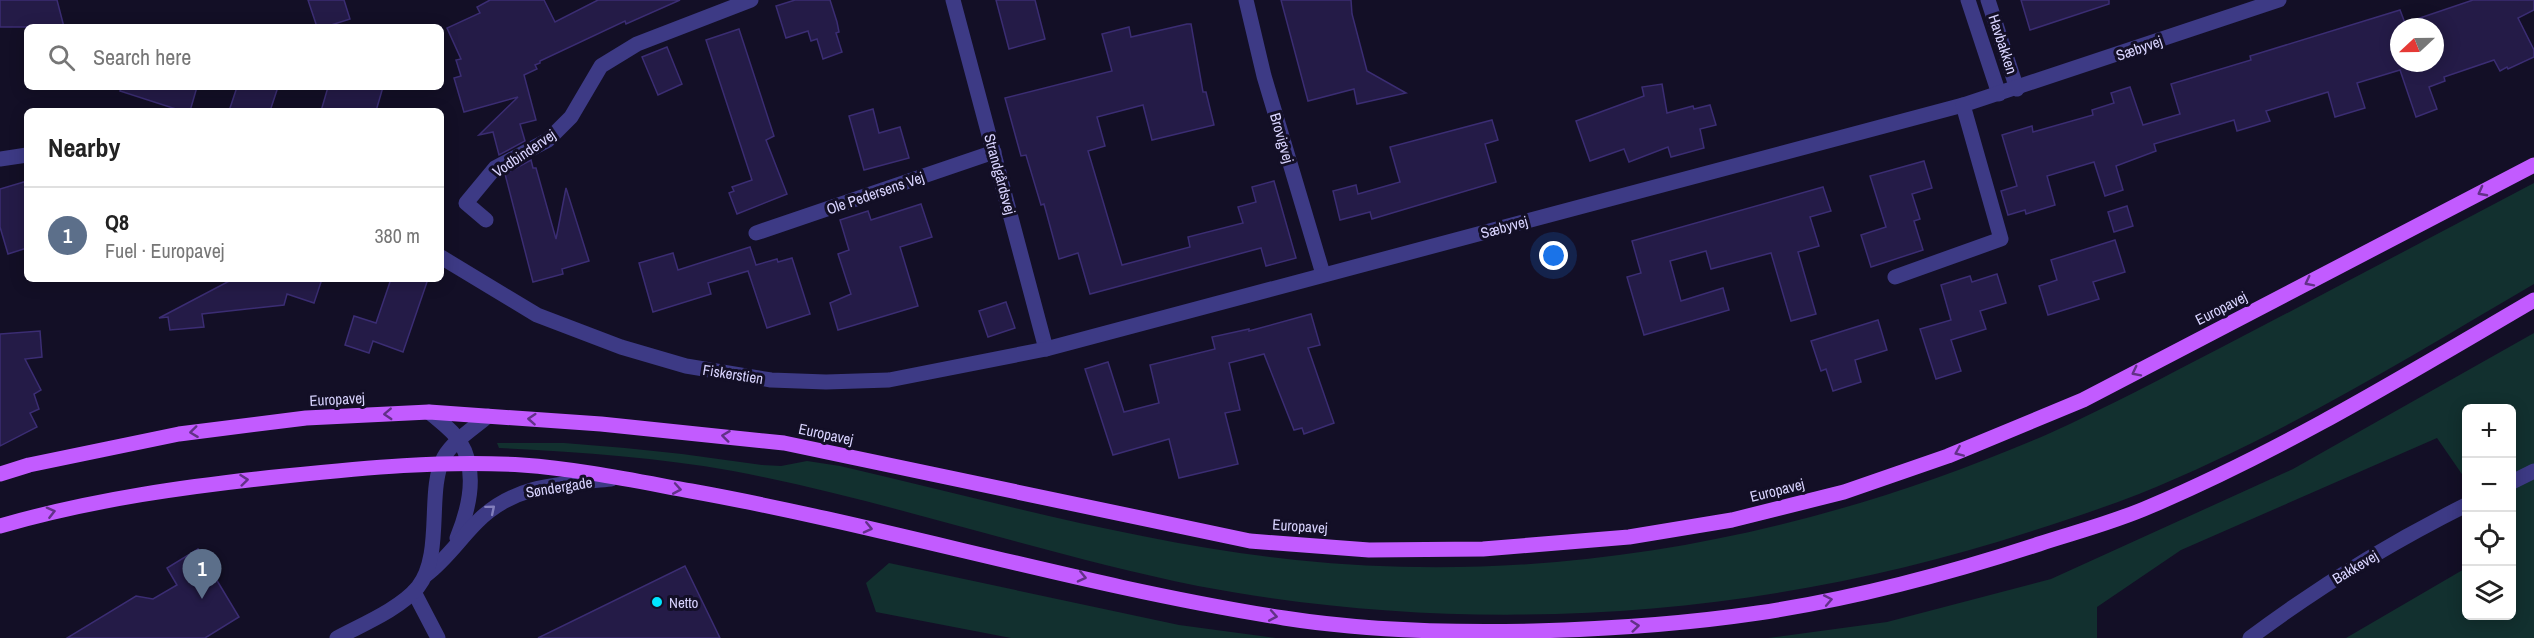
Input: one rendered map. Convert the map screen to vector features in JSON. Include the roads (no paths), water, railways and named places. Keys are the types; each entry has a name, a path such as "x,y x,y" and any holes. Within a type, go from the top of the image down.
{"main road":[{"name":"Europavej","path":"0,474 29,465 179,434 306,418 429,412 699,433 784,443 1250,541 1369,550 1483,549 1629,537 1732,520 1844,492 1948,456 2084,400 2534,165"},
{"path":"0,526 103,500 189,486 323,472 441,464 522,465 619,478 756,503 1175,598 1285,618 1371,628 1485,632 1613,629 1758,614 1877,591 1984,562 2145,509 2282,446 2534,300"}],"street":[{"name":"Vodbindervej","path":"486,220 466,203 495,168 548,140 571,117 601,66 638,44 751,0"},
{"name":"Strandgårdsvej","path":"953,0 1046,349"},
{"name":"Brovigvej","path":"1246,0 1264,76 1323,274"},
{"path":"1968,0 1999,94"},
{"name":"Havbakken","path":"1988,0 2017,89"},
{"name":"Sæbyvej","path":"1046,349 1963,105 2017,89 2279,0"},
{"path":"1895,278 2001,240 1963,105"},
{"name":"Ole Pedersens Vej","path":"756,233 994,152"},
{"path":"0,159 24,156"},
{"name":"Fiskerstien","path":"444,259 537,315 621,347 686,366 771,380 826,382 889,380 1046,349"},
{"name":"Søndergade","path":"429,412 459,440 469,465 468,503 464,521 451,552"},
{"path":"441,464 459,440 488,416"},
{"name":"Søndergade","path":"426,575 432,546 441,464"},
{"path":"2516,480 2534,471"},
{"name":"Søndergade","path":"336,638 377,616 414,592 426,575 451,552 481,518 498,503 512,495 563,484 619,478"},
{"name":"Bakkevej","path":"2250,638 2299,601 2411,533 2462,507"},
{"path":"414,592 438,638"}],"place":[{"name":"Q8","path":"202,599"},
{"name":"Netto","path":"657,602"}]}
